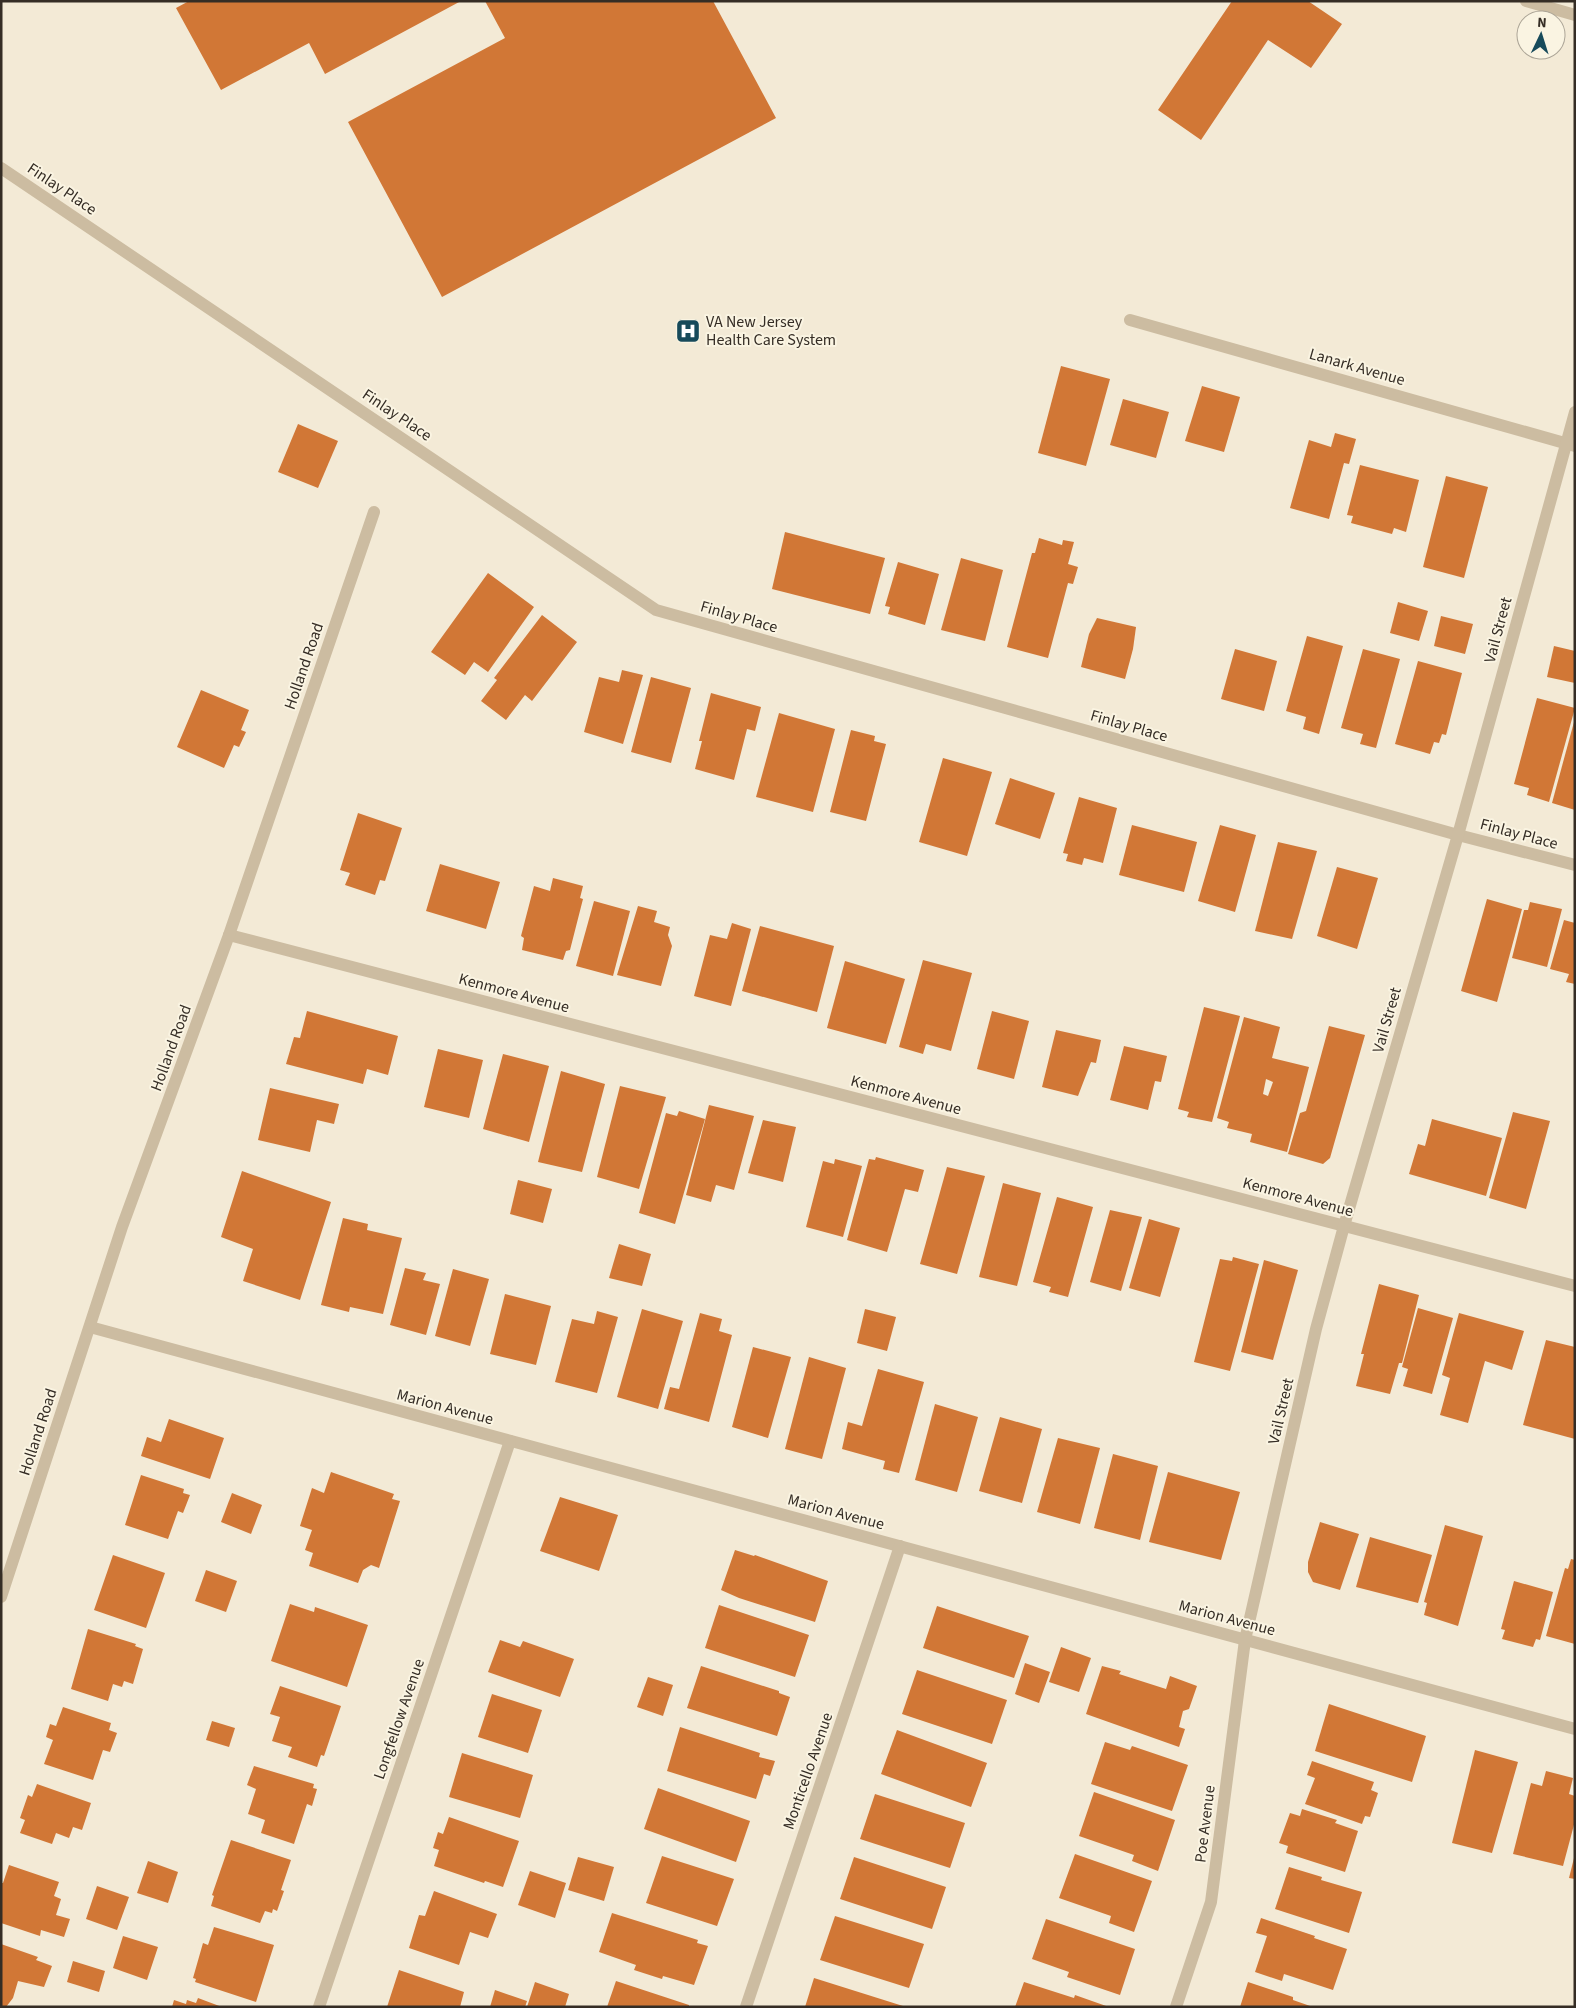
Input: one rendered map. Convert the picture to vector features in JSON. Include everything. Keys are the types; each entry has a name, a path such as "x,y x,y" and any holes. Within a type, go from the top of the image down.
{"street":[{"path":"1526,1 1575,15"},
{"name":"Finlay Place","path":"3,174 388,429 656,610 1458,835 1575,865"},
{"name":"Lanark Avenue","path":"1130,320 1571,444"},
{"name":"Vail Street","path":"1245,1640 1316,1329 1344,1226 1571,444 1575,412"},
{"name":"Holland Road","path":"1,1597 126,1218 229,935 374,512"},
{"name":"Kenmore Avenue","path":"229,935 1575,1286"},
{"name":"Marion Avenue","path":"90,1328 1575,1730"},
{"name":"Longfellow Avenue","path":"318,2007 510,1441"},
{"name":"Monticello Avenue","path":"746,2007 900,1546"},
{"name":"Poe Avenue","path":"1176,2007 1211,1902 1245,1640"}],"building":[{"path":"189,1 461,1 325,74 309,43 221,90 176,8"},
{"path":"485,1 713,1 776,118 442,297 348,122 505,38"},
{"path":"1232,1 1308,1 1342,24 1311,68 1268,40 1201,140 1158,110"},
{"path":"1061,366 1110,379 1086,466 1038,453"},
{"path":"1202,386 1240,397 1224,452 1185,441"},
{"path":"1123,399 1169,412 1156,458 1110,445"},
{"path":"298,424 338,441 318,488 278,472"},
{"path":"1335,433 1356,439 1349,464 1344,463 1329,519 1290,508 1309,440 1331,447"},
{"path":"1360,465 1419,480 1406,532 1394,528 1392,534 1351,523 1353,516 1347,515"},
{"path":"1446,476 1488,487 1464,578 1423,567"},
{"path":"785,532 885,558 870,614 772,589"},
{"path":"1039,538 1062,545 1063,540 1074,542 1068,564 1078,567 1073,584 1068,583 1048,658 1007,647 1032,553 1035,553"},
{"path":"961,558 1003,570 985,641 941,630"},
{"path":"898,562 939,574 925,625 888,614 890,607 885,606"},
{"path":"488,573 534,607 488,672 474,662 465,675 431,652"},
{"path":"1398,602 1428,611 1419,641 1390,633"},
{"path":"542,615 577,642 532,701 525,695 506,720 481,701 497,680 494,678"},
{"path":"1441,616 1473,624 1465,654 1434,646"},
{"path":"1097,618 1136,627 1133,649 1125,679 1081,667 1089,634"},
{"path":"1307,636 1343,646 1319,734 1303,729 1306,717 1286,711"},
{"path":"1554,646 1575,651 1575,683 1547,677"},
{"path":"1235,649 1277,661 1264,711 1221,699"},
{"path":"1363,649 1400,659 1376,748 1360,744 1363,734 1341,728"},
{"path":"1418,661 1462,673 1446,735 1442,734 1439,743 1434,742 1430,754 1395,744"},
{"path":"622,670 643,675 623,744 584,732 599,677 619,682"},
{"path":"651,677 691,688 671,763 631,752"},
{"path":"201,690 249,710 241,730 246,732 239,747 234,745 224,768 177,747"},
{"path":"711,693 761,707 755,731 747,729 734,780 695,769 702,741 699,741"},
{"path":"1537,698 1575,708 1549,802 1527,795 1529,788 1514,784"},
{"path":"779,713 835,729 813,812 756,797"},
{"path":"1575,722 1575,810 1552,803"},
{"path":"851,730 875,736 874,741 886,744 866,821 830,812"},
{"path":"943,758 992,772 967,856 919,842"},
{"path":"1010,778 1055,793 1040,839 995,824"},
{"path":"1079,797 1117,808 1103,863 1084,858 1082,865 1066,861 1068,854 1063,853"},
{"path":"358,813 402,828 385,881 380,880 375,895 345,885 350,873 340,870"},
{"path":"1132,825 1197,842 1184,892 1119,875"},
{"path":"1220,825 1256,835 1235,912 1198,901"},
{"path":"1278,842 1317,851 1292,939 1255,931"},
{"path":"440,864 500,882 486,929 426,911"},
{"path":"1337,867 1378,878 1357,949 1317,936"},
{"path":"553,878 583,886 580,898 583,899 570,950 566,951 563,960 522,950 524,938 521,936 534,886 550,891"},
{"path":"1487,899 1522,909 1497,1002 1461,991"},
{"path":"594,901 630,911 613,976 576,966"},
{"path":"1530,902 1562,909 1547,967 1512,958 1524,910 1528,910"},
{"path":"638,906 657,911 654,922 670,927 668,935 672,946 661,986 617,975"},
{"path":"1564,920 1575,923 1575,984 1566,982 1569,974 1550,969"},
{"path":"732,923 751,929 731,1006 694,996 710,935 727,939"},
{"path":"760,926 834,946 817,1012 742,991"},
{"path":"923,960 972,973 951,1051 926,1044 923,1054 899,1047"},
{"path":"845,961 905,979 886,1044 827,1028"},
{"path":"1204,1007 1240,1016 1212,1122 1187,1117 1189,1112 1178,1109"},
{"path":"307,1011 398,1036 388,1075 367,1069 363,1084 286,1064 294,1037 300,1038"},
{"path":"992,1011 1029,1021 1014,1079 977,1069"},
{"path":"1244,1017 1280,1027 1272,1058 1309,1067 1287,1152 1250,1142 1252,1134 1227,1128 1229,1122 1217,1118","holes":["1266,1079 1273,1082 1268,1096 1263,1094"]},
{"path":"1329,1026 1365,1035 1330,1158 1323,1164 1288,1154 1300,1113 1306,1111"},
{"path":"1056,1030 1101,1040 1096,1063 1091,1062 1078,1096 1042,1087"},
{"path":"1124,1046 1167,1056 1161,1082 1155,1081 1148,1110 1110,1100"},
{"path":"438,1049 483,1060 469,1118 424,1107"},
{"path":"503,1054 549,1066 529,1142 483,1129"},
{"path":"561,1071 605,1084 582,1172 538,1162"},
{"path":"620,1086 666,1097 639,1189 597,1177"},
{"path":"270,1088 339,1104 334,1124 317,1120 310,1152 258,1140"},
{"path":"709,1105 754,1116 734,1190 716,1185 711,1202 686,1195"},
{"path":"679,1111 705,1119 675,1224 639,1213 666,1113 677,1116"},
{"path":"1513,1112 1550,1121 1526,1209 1489,1198"},
{"path":"1432,1119 1502,1138 1486,1196 1409,1174 1418,1144 1425,1146"},
{"path":"763,1120 796,1127 783,1182 748,1173"},
{"path":"876,1157 924,1170 918,1192 905,1189 887,1252 847,1240 869,1159 875,1160"},
{"path":"835,1159 862,1166 843,1237 806,1227 823,1161 834,1164"},
{"path":"947,1167 985,1176 957,1274 920,1264"},
{"path":"242,1171 331,1202 300,1300 243,1281 253,1249 221,1237"},
{"path":"518,1180 552,1189 543,1223 510,1214"},
{"path":"1003,1183 1041,1193 1017,1286 979,1277"},
{"path":"1057,1197 1093,1207 1068,1297 1049,1292 1051,1287 1033,1282"},
{"path":"1110,1210 1142,1217 1121,1291 1090,1282"},
{"path":"343,1218 368,1224 367,1230 402,1238 383,1314 350,1307 349,1312 321,1305"},
{"path":"1149,1219 1180,1228 1160,1297 1129,1288"},
{"path":"619,1244 651,1254 642,1286 609,1278"},
{"path":"1233,1257 1259,1264 1230,1371 1194,1362 1220,1259 1232,1261"},
{"path":"1264,1260 1298,1270 1273,1360 1241,1352"},
{"path":"405,1268 426,1273 423,1280 440,1284 426,1335 390,1325"},
{"path":"453,1269 489,1279 470,1346 435,1336"},
{"path":"1379,1284 1419,1295 1402,1363 1399,1363 1390,1394 1356,1386 1364,1354 1361,1354"},
{"path":"505,1294 551,1306 536,1365 490,1354"},
{"path":"1418,1308 1453,1318 1432,1394 1403,1386 1408,1369 1402,1367"},
{"path":"642,1309 683,1321 658,1409 617,1397"},
{"path":"865,1309 896,1317 887,1351 857,1343"},
{"path":"597,1311 618,1317 597,1393 555,1382 572,1319 594,1324"},
{"path":"700,1313 722,1319 719,1331 732,1335 709,1422 664,1409 670,1387 679,1389"},
{"path":"1459,1313 1524,1331 1512,1370 1485,1361 1468,1423 1440,1415 1450,1378 1442,1375"},
{"path":"1546,1340 1575,1347 1575,1439 1523,1425"},
{"path":"753,1347 791,1357 768,1438 732,1427"},
{"path":"809,1357 846,1368 822,1459 785,1449"},
{"path":"878,1369 924,1382 899,1473 883,1469 885,1461 842,1449 848,1422 862,1426"},
{"path":"935,1404 978,1417 957,1492 915,1480"},
{"path":"1000,1417 1042,1429 1022,1503 979,1491"},
{"path":"169,1419 224,1438 210,1479 141,1456 147,1437 161,1442"},
{"path":"1058,1438 1100,1448 1080,1524 1037,1512"},
{"path":"1113,1454 1158,1466 1140,1540 1094,1528"},
{"path":"331,1472 394,1494 392,1499 400,1501 379,1568 371,1565 363,1570 358,1583 309,1566 313,1553 305,1550 312,1530 300,1526 312,1488 324,1493"},
{"path":"1168,1472 1240,1492 1221,1560 1149,1542"},
{"path":"141,1475 184,1489 183,1493 190,1495 183,1513 178,1511 168,1539 125,1525"},
{"path":"232,1493 262,1505 251,1534 221,1522"},
{"path":"560,1497 618,1515 599,1571 540,1551"},
{"path":"1320,1522 1359,1534 1340,1590 1313,1582 1308,1572 1308,1562"},
{"path":"1445,1525 1483,1536 1458,1626 1424,1615 1427,1603 1424,1602"},
{"path":"1370,1537 1432,1555 1418,1603 1356,1587"},
{"path":"735,1550 755,1555 828,1581 815,1622 739,1598 721,1590"},
{"path":"113,1555 165,1573 146,1628 94,1610"},
{"path":"1571,1559 1575,1560 1575,1644 1546,1636 1565,1568 1568,1569"},
{"path":"206,1570 237,1581 226,1612 195,1601"},
{"path":"1514,1581 1553,1592 1540,1640 1536,1639 1533,1647 1502,1639 1505,1630 1501,1629"},
{"path":"290,1604 314,1612 315,1607 368,1625 347,1687 271,1661"},
{"path":"719,1605 809,1635 795,1677 705,1648"},
{"path":"937,1606 1029,1636 1014,1678 923,1648"},
{"path":"88,1629 136,1644 135,1646 143,1649 133,1684 124,1681 122,1687 113,1684 108,1701 71,1689"},
{"path":"500,1640 520,1647 523,1641 574,1659 560,1697 488,1672"},
{"path":"1061,1647 1091,1658 1079,1692 1049,1682"},
{"path":"1025,1663 1050,1672 1039,1703 1015,1694"},
{"path":"701,1666 779,1691 779,1693 790,1697 777,1736 687,1708"},
{"path":"1102,1666 1121,1671 1119,1674 1166,1689 1170,1676 1197,1686 1189,1709 1183,1711 1179,1727 1185,1729 1179,1747 1086,1714"},
{"path":"917,1670 1007,1700 992,1744 902,1714"},
{"path":"648,1677 673,1685 663,1716 637,1707"},
{"path":"280,1686 341,1706 324,1756 321,1755 317,1767 288,1757 292,1747 272,1741 280,1717 270,1714"},
{"path":"492,1694 542,1710 528,1753 478,1737"},
{"path":"1329,1704 1426,1736 1412,1782 1315,1751"},
{"path":"63,1707 111,1723 109,1730 117,1733 110,1752 103,1750 93,1780 44,1764 53,1740 46,1737 50,1724 56,1726"},
{"path":"212,1721 235,1728 229,1747 206,1740"},
{"path":"680,1727 760,1753 759,1757 775,1761 770,1776 764,1774 756,1799 667,1771"},
{"path":"897,1730 987,1763 971,1807 881,1774"},
{"path":"1105,1742 1130,1750 1132,1746 1188,1765 1172,1811 1091,1784"},
{"path":"1475,1750 1518,1762 1492,1853 1452,1843"},
{"path":"462,1753 533,1775 520,1818 449,1797"},
{"path":"1312,1761 1374,1782 1371,1790 1378,1793 1370,1817 1365,1816 1362,1824 1305,1804 1315,1778 1307,1775"},
{"path":"254,1766 314,1784 313,1788 317,1789 312,1806 307,1804 294,1844 261,1833 265,1820 248,1814 256,1789 247,1785"},
{"path":"1546,1771 1573,1778 1569,1794 1575,1796 1575,1821 1563,1866 1513,1854 1531,1783 1542,1786"},
{"path":"37,1784 91,1803 82,1830 73,1827 69,1838 56,1833 52,1844 20,1833 25,1820 20,1818 28,1795 32,1797"},
{"path":"658,1788 750,1821 736,1862 644,1829"},
{"path":"1094,1792 1175,1820 1158,1871 1132,1861 1134,1855 1079,1836"},
{"path":"875,1794 965,1823 950,1868 860,1839"},
{"path":"1302,1809 1337,1820 1335,1823 1358,1831 1345,1872 1286,1853 1288,1846 1279,1843 1290,1813 1300,1816"},
{"path":"449,1817 519,1841 503,1887 485,1881 484,1883 434,1866 439,1850 433,1848 438,1832 443,1834"},
{"path":"231,1840 291,1860 281,1890 284,1891 277,1911 273,1909 272,1913 265,1911 260,1923 211,1906 214,1896 212,1895"},
{"path":"1075,1854 1152,1881 1134,1932 1109,1923 1111,1916 1059,1898"},
{"path":"662,1856 734,1879 717,1926 646,1903"},
{"path":"578,1857 614,1867 604,1901 568,1890"},
{"path":"854,1857 946,1887 932,1929 840,1899"},
{"path":"1575,1858 1575,1879 1569,1878"},
{"path":"148,1861 178,1872 168,1903 137,1893"},
{"path":"9,1865 59,1882 54,1896 61,1899 56,1915 70,1919 64,1937 41,1930 40,1936 1,1923 1,1883 3,1883"},
{"path":"1289,1867 1322,1877 1321,1880 1362,1892 1349,1933 1275,1909"},
{"path":"530,1871 566,1883 555,1918 518,1905"},
{"path":"97,1886 129,1897 117,1930 86,1919"},
{"path":"434,1891 497,1914 488,1938 470,1932 459,1965 409,1948 419,1915 425,1916"},
{"path":"612,1913 698,1940 697,1943 708,1946 694,1985 663,1976 662,1979 634,1970 636,1965 599,1952"},
{"path":"835,1916 924,1944 909,1988 820,1960"},
{"path":"1261,1918 1347,1949 1333,1990 1284,1974 1282,1981 1255,1972 1267,1936 1256,1933"},
{"path":"1046,1919 1135,1949 1120,1995 1067,1977 1069,1972 1032,1959"},
{"path":"214,1927 274,1945 256,2002 195,1982 196,1979 193,1978 203,1943 208,1945"},
{"path":"123,1936 158,1947 147,1980 113,1968"},
{"path":"1,1944 38,1957 36,1960 52,1966 44,1987 18,1981 13,1998 6,2007 1,2007"},
{"path":"73,1961 105,1971 99,1992 67,1982"},
{"path":"399,1970 464,1992 460,2007 387,2007"},
{"path":"814,1978 903,2006 903,2007 805,2007"},
{"path":"616,1981 689,2005 689,2007 607,2007"},
{"path":"535,1982 569,1994 565,2007 527,2007"},
{"path":"1024,1982 1074,1998 1075,1995 1109,2007 1015,2007"},
{"path":"1248,1982 1293,1997 1293,2000 1313,2007 1240,2007"},
{"path":"495,1990 527,2001 525,2007 490,2007"},
{"path":"198,1998 222,2007 172,2007 174,2000 186,2004 187,2000 196,2003"}],"place":[{"name":"VA New Jersey Health Care System","path":"688,331"}]}
